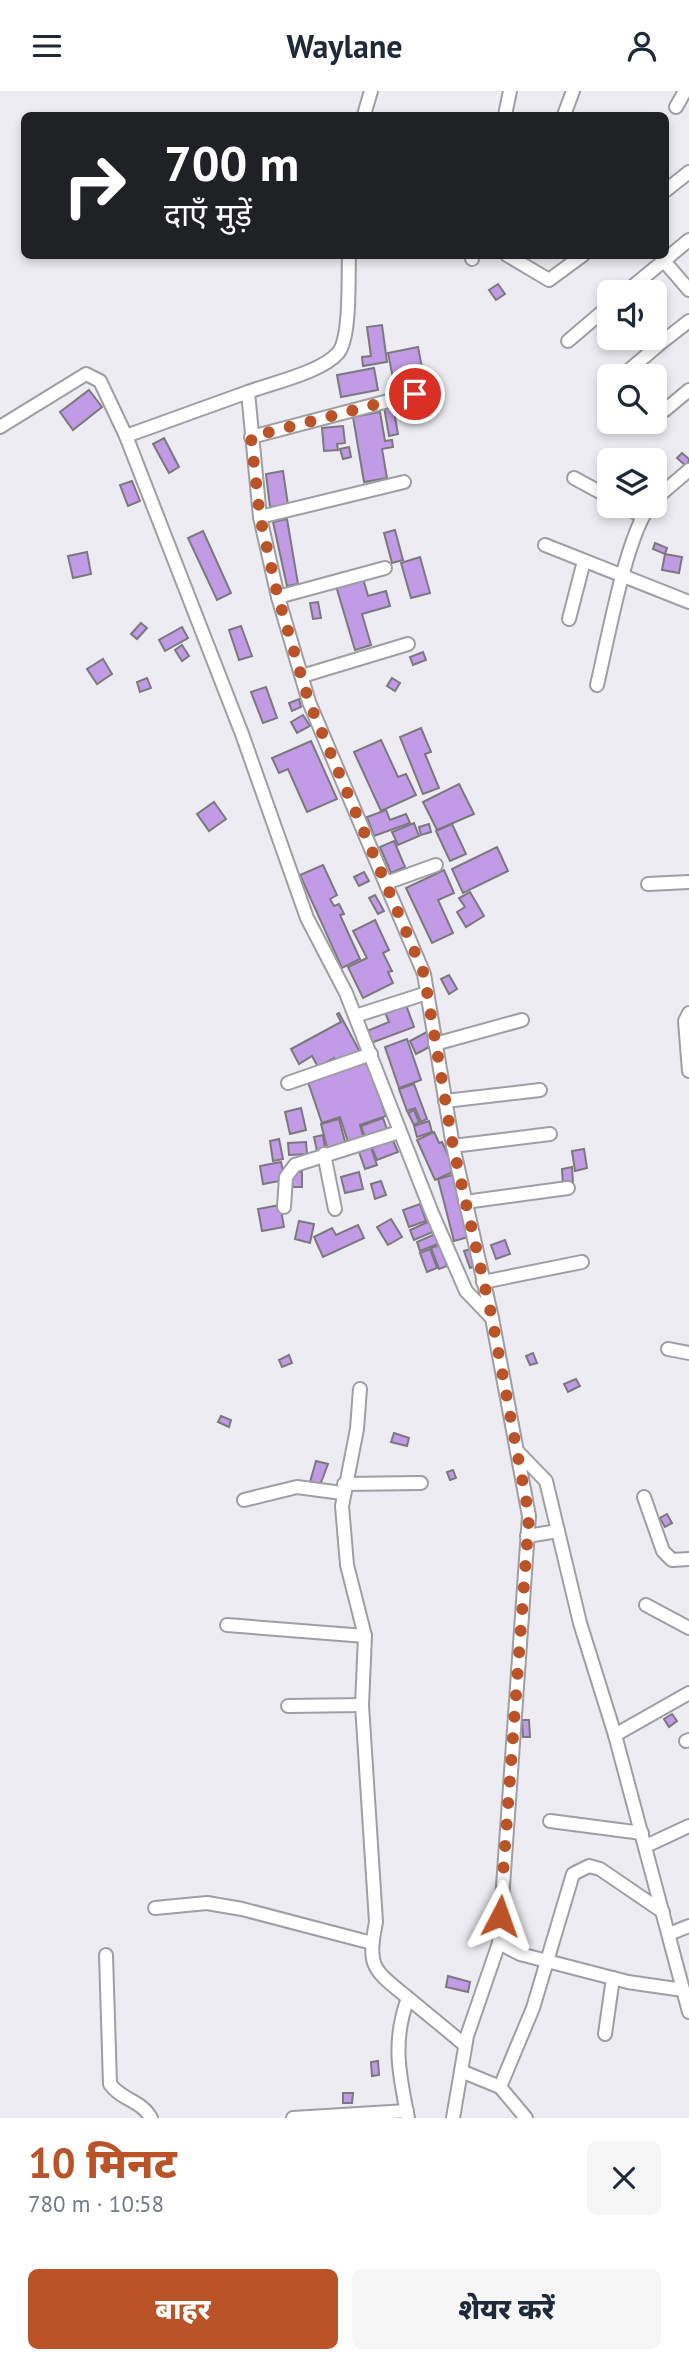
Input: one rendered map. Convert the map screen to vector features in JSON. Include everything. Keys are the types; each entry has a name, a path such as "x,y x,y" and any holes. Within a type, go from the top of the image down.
{"street":[{"path":"364,112 371,91"},
{"path":"506,112 510,91"},
{"path":"565,112 573,91"},
{"path":"676,107 685,91"},
{"path":"669,188 689,172"},
{"path":"669,257 689,240"},
{"path":"126,436 326,363 340,352 345,338 349,259"},
{"path":"514,259 549,280 578,259"},
{"path":"641,280 666,259"},
{"path":"664,261 689,290"},
{"path":"568,341 597,316"},
{"path":"667,332 689,320"},
{"path":"634,364 647,350"},
{"path":"0,428 86,374 100,381 126,436 242,734 307,918 355,1016 399,1132 466,1291 492,1318"},
{"path":"667,408 689,390"},
{"path":"248,392 260,517 278,597 309,702 424,974 453,1146 492,1318 529,1516 499,1943 465,2045 453,2118"},
{"path":"251,437 415,394"},
{"path":"667,489 689,470"},
{"path":"574,478 597,490"},
{"path":"260,517 404,482"},
{"path":"597,685 623,576 644,518"},
{"path":"545,545 689,602"},
{"path":"569,619 584,561"},
{"path":"278,597 385,568"},
{"path":"302,676 408,644"},
{"path":"386,884 436,865"},
{"path":"648,884 689,882"},
{"path":"355,1016 427,993"},
{"path":"689,1013 685,1021 686,1065 689,1071"},
{"path":"435,1044 522,1020"},
{"path":"288,1083 371,1055"},
{"path":"445,1101 540,1090"},
{"path":"284,1207 290,1170 303,1160 399,1132"},
{"path":"453,1146 550,1134"},
{"path":"324,1154 335,1209"},
{"path":"465,1202 568,1188"},
{"path":"484,1282 582,1262"},
{"path":"668,1349 689,1353"},
{"path":"360,1389 357,1429 343,1488 347,1565 365,1636 362,1705 376,1922 371,1960 381,1976 465,2045"},
{"path":"517,1451 545,1481 580,1623 615,1735 689,2012"},
{"path":"244,1500 297,1487 343,1488 421,1483"},
{"path":"644,1497 663,1551 673,1560 689,1559"},
{"path":"527,1536 558,1531"},
{"path":"646,1605 689,1628"},
{"path":"227,1625 365,1636"},
{"path":"615,1735 689,1693"},
{"path":"288,1706 362,1705"},
{"path":"550,1821 644,1839 689,1826"},
{"path":"500,2087 533,2008 569,1879 589,1866 600,1869 663,1912"},
{"path":"155,1907 207,1903 242,1909 372,1943"},
{"path":"669,1934 689,1927"},
{"path":"499,1943 520,1954 650,1988 683,1990"},
{"path":"106,1955 110,2084 122,2096 141,2104 151,2118"},
{"path":"605,2034 613,1978"},
{"path":"293,2118 407,2114 397,2050 398,2023 408,1998"},
{"path":"461,2071 500,2087 526,2118"}],"building":[{"path":"498,284 505,294 496,300 489,290"},
{"path":"382,325 387,362 363,366 362,357 371,356 367,327"},
{"path":"418,347 425,383 395,388 388,353"},
{"path":"374,368 378,390 341,397 337,375"},
{"path":"89,390 102,407 73,430 60,412"},
{"path":"393,406 398,434 389,436 384,407"},
{"path":"380,412 385,441 392,440 393,447 382,449 387,478 364,482 353,417"},
{"path":"343,426 345,443 337,444 338,450 324,451 322,428"},
{"path":"164,438 179,467 169,473 153,444"},
{"path":"349,447 351,457 343,459 340,449"},
{"path":"682,453 689,459 687,467 677,458"},
{"path":"283,471 288,505 270,507 266,474"},
{"path":"132,481 140,501 128,506 120,485"},
{"path":"287,519 298,584 287,586 273,522"},
{"path":"395,530 403,560 392,563 384,533"},
{"path":"203,531 231,593 217,600 188,538"},
{"path":"655,543 667,548 665,554 653,549"},
{"path":"87,552 91,574 73,578 68,556"},
{"path":"665,554 682,557 679,573 662,570"},
{"path":"420,557 430,593 411,598 401,563"},
{"path":"363,578 368,596 386,591 390,606 362,614 371,645 355,650 336,586"},
{"path":"318,602 321,618 313,619 310,603"},
{"path":"141,623 147,628 137,639 131,634"},
{"path":"241,626 252,656 239,660 229,630"},
{"path":"182,627 188,638 165,651 159,640"},
{"path":"182,645 189,656 182,661 175,650"},
{"path":"423,652 426,660 413,665 410,657"},
{"path":"103,659 112,674 97,684 87,669"},
{"path":"147,678 151,688 140,692 137,682"},
{"path":"392,678 400,683 395,691 387,686"},
{"path":"266,687 277,718 263,723 251,692"},
{"path":"299,699 301,707 292,711 289,703"},
{"path":"303,715 310,726 297,733 291,722"},
{"path":"421,728 431,752 425,754 439,788 423,794 400,737"},
{"path":"381,740 398,777 406,774 416,795 381,811 354,752"},
{"path":"311,741 337,799 307,812 288,769 279,773 272,758"},
{"path":"459,784 474,814 437,830 423,802"},
{"path":"214,802 226,819 209,831 197,814"},
{"path":"386,810 390,820 406,814 410,823 374,836 367,817"},
{"path":"414,823 419,836 398,845 392,832"},
{"path":"429,824 431,832 421,835 419,827"},
{"path":"452,824 466,854 450,861 436,831"},
{"path":"394,841 405,867 391,873 380,847"},
{"path":"497,847 508,871 463,893 452,869"},
{"path":"323,865 337,895 330,899 334,906 339,904 344,914 340,915 360,959 342,968 300,875"},
{"path":"444,870 454,893 438,900 453,933 432,943 406,888"},
{"path":"364,872 369,881 359,886 354,877"},
{"path":"470,892 484,916 466,927 457,912 465,907 459,898"},
{"path":"375,895 384,911 378,914 369,898"},
{"path":"375,920 389,950 383,953 392,971 388,972 393,983 363,998 348,967 367,958 353,931"},
{"path":"449,975 457,989 449,994 441,979"},
{"path":"405,1002 414,1027 371,1043 367,1031 389,1022 384,1010"},
{"path":"339,1013 360,1052 337,1065 334,1058 318,1067 312,1056 299,1064 291,1049 341,1022 337,1014"},
{"path":"427,1032 433,1045 416,1054 410,1041"},
{"path":"407,1039 421,1080 399,1088 385,1047"},
{"path":"366,1058 386,1116 360,1125 364,1139 349,1145 340,1117 322,1123 307,1079"},
{"path":"414,1084 427,1119 421,1122 415,1108 407,1111 399,1089"},
{"path":"301,1108 306,1130 290,1134 285,1112"},
{"path":"414,1110 419,1122 414,1125 408,1113"},
{"path":"383,1118 388,1132 366,1139 361,1126"},
{"path":"339,1119 346,1145 328,1151 321,1124"},
{"path":"429,1121 432,1132 417,1137 414,1126"},
{"path":"434,1132 439,1143 442,1142 455,1171 435,1180 417,1140"},
{"path":"323,1135 325,1149 317,1151 314,1137"},
{"path":"392,1138 398,1152 377,1160 371,1146"},
{"path":"279,1139 283,1159 273,1161 270,1141"},
{"path":"306,1142 307,1154 289,1155 288,1143"},
{"path":"371,1148 377,1165 365,1169 359,1152"},
{"path":"584,1149 587,1168 575,1171 572,1151"},
{"path":"281,1162 285,1180 263,1184 260,1166"},
{"path":"572,1167 573,1183 563,1185 562,1169"},
{"path":"292,1172 302,1172 302,1187 292,1187"},
{"path":"359,1172 363,1189 345,1193 341,1177"},
{"path":"456,1174 472,1236 454,1241 438,1179"},
{"path":"381,1181 386,1195 375,1199 371,1184"},
{"path":"420,1204 426,1221 409,1227 403,1210"},
{"path":"280,1205 284,1227 262,1231 258,1209"},
{"path":"391,1219 402,1237 388,1245 377,1227"},
{"path":"299,1221 314,1224 310,1243 295,1239"},
{"path":"430,1221 435,1231 414,1240 410,1230"},
{"path":"358,1225 364,1238 323,1257 314,1237 332,1228 336,1235"},
{"path":"435,1234 438,1244 420,1251 417,1242"},
{"path":"505,1240 510,1254 496,1259 491,1245"},
{"path":"440,1245 447,1266 439,1269 431,1248"},
{"path":"474,1248 479,1265 470,1268 464,1251"},
{"path":"430,1249 437,1268 427,1272 420,1253"},
{"path":"533,1353 537,1363 530,1365 526,1356"},
{"path":"289,1355 292,1363 282,1367 279,1360"},
{"path":"576,1379 580,1386 568,1392 564,1384"},
{"path":"221,1416 231,1420 229,1427 218,1422"},
{"path":"394,1433 409,1438 407,1446 391,1442"},
{"path":"316,1461 328,1464 320,1485 310,1482"},
{"path":"453,1470 456,1478 450,1480 447,1472"},
{"path":"667,1514 672,1523 665,1527 660,1518"},
{"path":"672,1714 677,1721 669,1727 664,1719"},
{"path":"522,1720 529,1720 530,1737 523,1737"},
{"path":"448,1976 470,1982 468,1992 446,1987"},
{"path":"378,2061 379,2075 372,2076 371,2062"},
{"path":"343,2093 353,2093 352,2103 343,2103"}],"route":[{"path":"415,394 251,437 260,517 278,597 309,702 424,974 453,1146 492,1318 529,1516 500,1916"}]}
